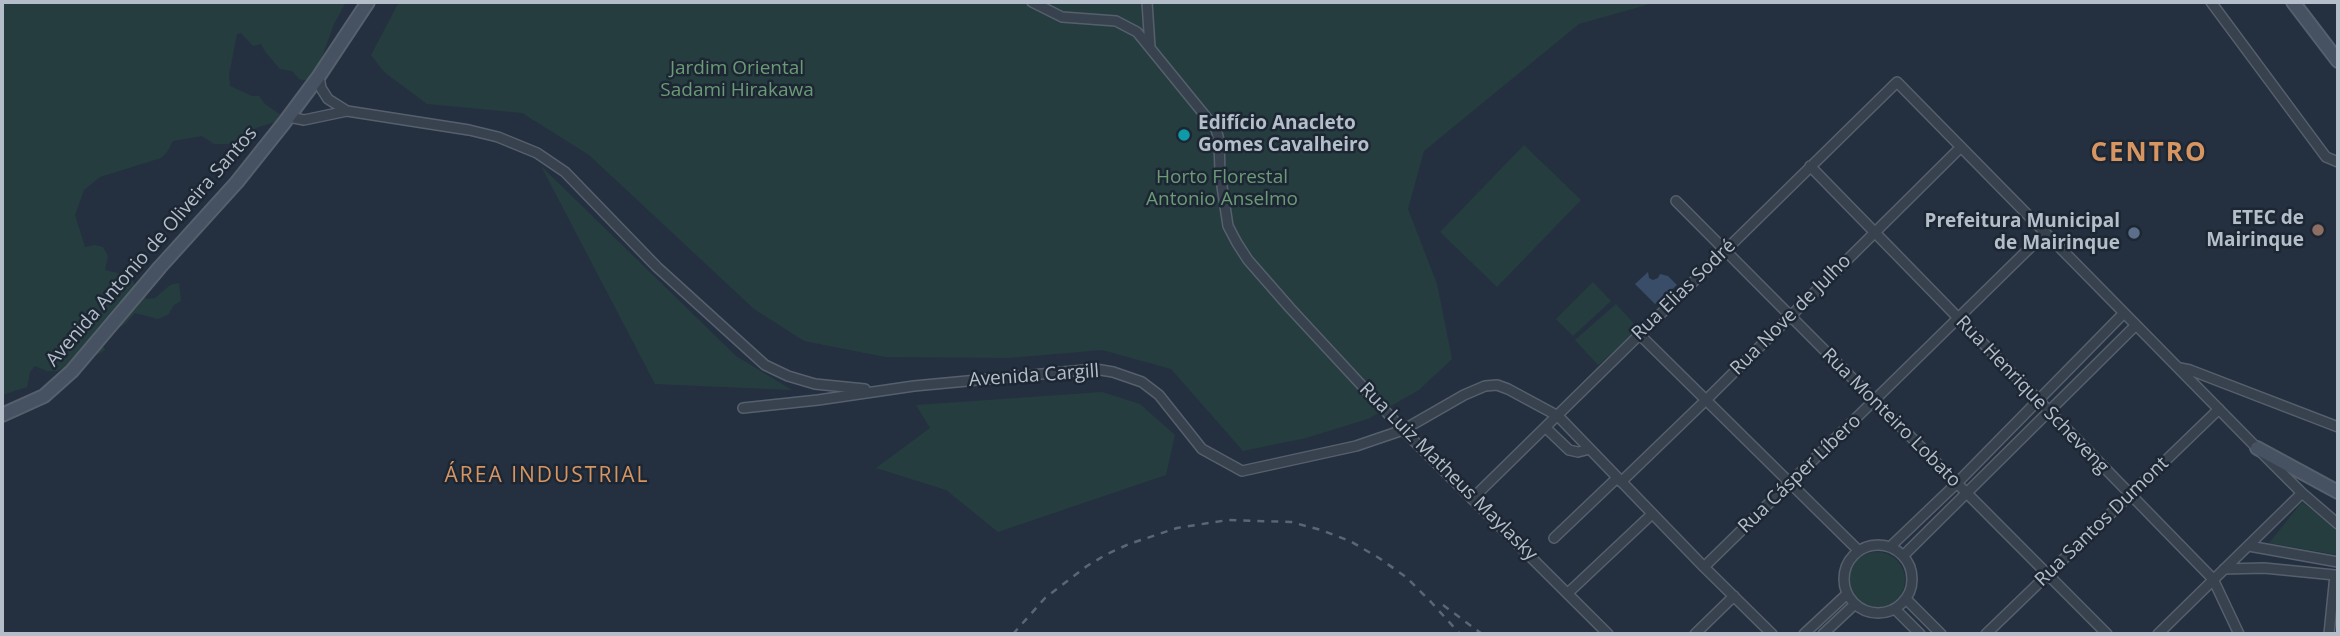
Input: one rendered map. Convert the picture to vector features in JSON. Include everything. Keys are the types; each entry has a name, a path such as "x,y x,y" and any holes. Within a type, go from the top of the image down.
{"street":[{"name":"Avenida Antonio de Oliveira Santos","path":"2,415 44,396 72,370 237,182 319,76 368,2"},
{"name":"Rua Luiz Matheus Maylasky","path":"1032,2 1062,17 1116,21 1137,32 1216,129 1228,226 1248,260 1403,430 1608,634"},
{"path":"1147,2 1150,48"},
{"path":"2211,2 2326,158 2338,162"},
{"path":"2293,2 2338,61"},
{"path":"319,76 321,88 328,99 347,111"},
{"name":"Rua Elias Sodré","path":"1472,499 1897,82 1961,147"},
{"path":"289,117 304,120 347,111 469,130 498,137 537,153 565,172 657,267 765,365 788,376 844,389 914,386"},
{"path":"1961,147 2257,448 2338,524"},
{"name":"Rua Nove de Julho","path":"1555,538 1706,400 1961,147"},
{"name":"Rua Henrique Scheveng","path":"1810,166 2213,579 2239,634"},
{"name":"Rua Monteiro Lobato","path":"1676,201 2107,634"},
{"name":"Rua Cásper Líbero","path":"1704,567 2045,233"},
{"path":"1890,547 1956,484 2124,313"},
{"path":"1903,556 2136,325"},
{"path":"1639,334 1859,551"},
{"path":"2178,368 2190,370 2338,427"},
{"name":"Avenida Cargill","path":"743,408 914,386 1095,369 1142,382 1159,395 1202,449 1242,471 1356,446 1403,430 1485,386 1508,388 1558,416 1772,634"},
{"name":"Rua Santos Dumont","path":"1986,634 2219,409"},
{"path":"1546,428 1573,452 1590,449"},
{"path":"2257,448 2338,492"},
{"path":"2158,634 2302,493"},
{"path":"1568,593 1652,514"},
{"path":"1869,546 1890,547 1903,556 1909,565 1911,588 1906,599 1895,609 1874,613 1867,611 1855,604 1847,594 1844,584 1847,566 1859,551 1869,546"},
{"path":"2249,546 2338,562"},
{"path":"2224,569 2264,568 2334,575 2329,634"},
{"path":"1804,634 1847,594"},
{"path":"1695,634 1734,596"},
{"path":"1906,599 1941,634"},
{"path":"1823,634 1855,604"},
{"path":"1895,609 1920,634"}],"green space":[{"path":"2,2 346,2 334,24 313,82 299,79 292,71 280,69 261,44 253,46 241,33 237,34 229,75 230,86 252,96 259,96 265,104 281,115 278,121 256,128 237,142 229,144 214,144 202,136 173,141 161,158 100,177 84,190 75,215 85,247 103,247 108,256 105,270 130,276 138,292 147,299 155,298 170,285 179,283 181,301 174,305 168,315 158,319 135,313 101,341 105,350 101,353 57,371 47,371 35,366 30,372 27,387 2,395"},
{"name":"Horto Florestal Antonio Anselmo","path":"399,2 1657,2 1579,24 1424,151 1408,209 1437,284 1452,359 1419,390 1368,419 1306,438 1243,451 1171,369 1102,350 1009,358 885,357 804,341 754,309 589,155 522,113 427,104 384,72 371,55"},
{"path":"1524,145 1581,200 1497,287 1440,232"},
{"path":"541,166 736,356 792,390 655,384"},
{"path":"1593,282 1611,301 1573,336 1556,319"},
{"path":"1616,304 1639,329 1598,365 1575,340"},
{"path":"1102,392 1140,404 1175,435 1166,475 998,532 946,490 876,468 930,428 916,405"},
{"path":"2302,502 2338,531 2338,555 2269,543"},
{"path":"1877,552 1888,554 1897,560 1903,569 1903,591 1897,600 1888,606 1877,608 1866,606 1857,600 1851,591 1849,580 1851,569 1857,560 1866,554"}],"water":[{"path":"1648,272 1649,278 1653,280 1660,274 1668,276 1677,285 1655,304 1635,284"}],"railway":[{"path":"1013,634 1045,598 1107,554 1177,528 1228,520 1291,522 1350,541 1406,577 1460,634"},
{"path":"1443,605 1482,634"}],"place":[{"name":"Edifício Anacleto Gomes Cavalheiro","path":"1184,135"},
{"name":"ETEC de Mairinque","path":"2318,230"},
{"name":"Prefeitura Municipal de Mairinque","path":"2134,233"}],"district":[{"name":"CENTRO","path":"2149,154"},
{"name":"ÁREA INDUSTRIAL","path":"547,476"}],"park label":[{"name":"Jardim Oriental Sadami Hirakawa","path":"737,80"}]}
